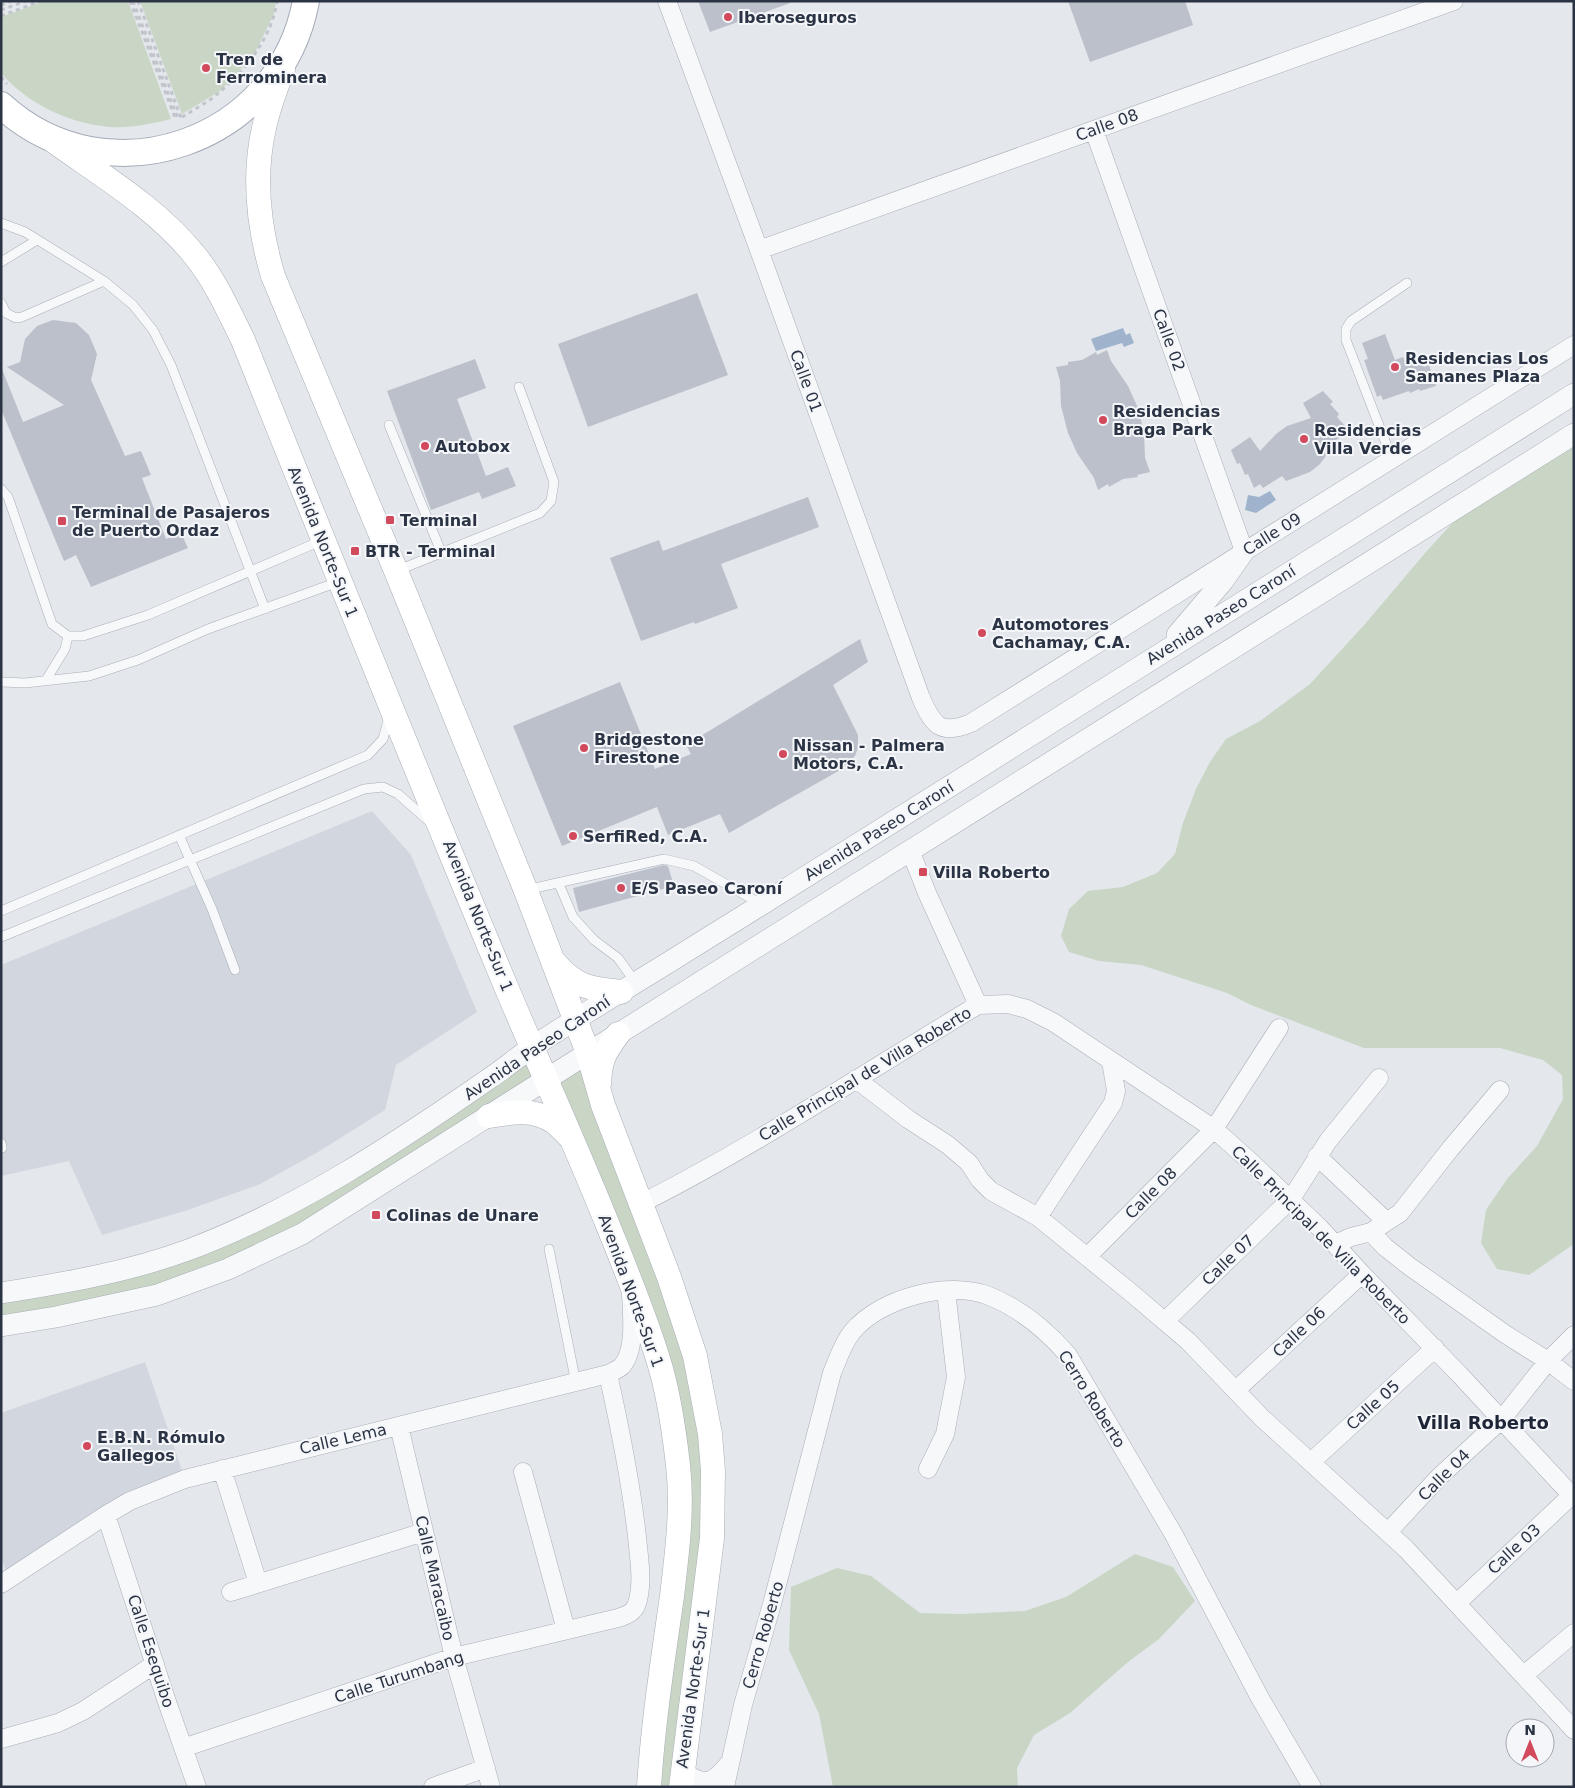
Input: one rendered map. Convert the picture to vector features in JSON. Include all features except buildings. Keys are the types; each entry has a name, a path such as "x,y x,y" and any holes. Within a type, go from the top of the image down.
{"main road":[{"path":"1,119 37,130 68,144 91,150 137,153 183,144 218,128 243,111 270,83 287,58 308,6"},
{"name":"Avenida Norte-Sur 1","path":"287,58 271,101 264,129 260,161 259,197 266,253 273,276 526,890 588,1053 602,1106 669,1277 695,1356 710,1434 713,1471 712,1538 709,1574 681,1779"},
{"path":"6,97 37,130"},
{"name":"Avenida Norte-Sur 1","path":"37,130 158,217 196,258 226,305 242,340 391,710 631,1282 660,1364 672,1426 679,1478 677,1556 654,1731 649,1787"},
{"path":"551,958 577,984 592,990 628,987"},
{"path":"602,1106 599,1083 600,1063 606,1050 618,1034"},
{"path":"489,1116 510,1112 535,1113 554,1122 573,1140"}],"street":[{"name":"Calle 01","path":"667,1 921,698 929,717 938,725 946,729 954,729 971,723"},
{"name":"Calle 08","path":"759,250 1452,2"},
{"name":"Calle 02","path":"1094,130 1244,551"},
{"name":"Calle 09","path":"971,723 1574,344"},
{"name":"Avenida Paseo Caroní","path":"1,1294 100,1275 187,1251 278,1211 336,1178 416,1128 533,1047 1574,394"},
{"name":"Avenida Paseo Caroní","path":"1,1326 110,1307 157,1295 228,1269 302,1234 1574,434"},
{"path":"1161,653 1202,606 1244,551"},
{"path":"910,850 927,893 978,1005"},
{"name":"Calle Principal de Villa Roberto","path":"640,1204 748,1146 978,1005 1008,1004 1053,1022 1214,1129 1291,1199 1335,1244 1435,1348 1573,1497"},
{"name":"Calle 08","path":"1087,1257 1214,1129 1279,1028"},
{"path":"1038,1217 1112,1103 1116,1091 1111,1061"},
{"name":"Calle 07","path":"1164,1321 1291,1199 1308,1174 1317,1156 1379,1078"},
{"path":"856,1079 908,1119 948,1145 969,1163 980,1180 991,1191 1038,1217 1188,1341 1262,1418 1388,1532 1457,1603 1574,1730"},
{"path":"1335,1244 1351,1236 1370,1232 1400,1213 1450,1148 1500,1090"},
{"path":"1317,1156 1386,1221"},
{"path":"1370,1232 1409,1266 1574,1381"},
{"name":"Calle 06","path":"1236,1390 1362,1274"},
{"name":"Calle Lema","path":"1,1584 130,1501 185,1479 608,1374 622,1366 630,1350 632,1326 631,1282"},
{"path":"928,1469 945,1434 956,1377 946,1291"},
{"name":"Cerro Roberto","path":"725,1787 743,1705 827,1391 841,1351 851,1332 862,1321 882,1308 901,1299 926,1293 965,1291 987,1295 1011,1306 1046,1332 1068,1355 1174,1535 1260,1698 1312,1787"},
{"name":"Calle 04","path":"1388,1532 1438,1477 1502,1420 1548,1362 1574,1335"},
{"name":"Calle 05","path":"1311,1462 1435,1348"},
{"name":"Calle Turumbang","path":"183,1748 454,1657 618,1618 628,1614 635,1608 640,1591 639,1555 630,1479 608,1374"},
{"name":"Calle Maracaibo","path":"399,1426 454,1657 491,1787"},
{"path":"222,1469 258,1583"},
{"path":"523,1472 566,1630"},
{"name":"Calle 03","path":"1457,1603 1573,1497"},
{"name":"Calle Esequibo","path":"106,1515 197,1787"},
{"path":"231,1592 424,1532"},
{"path":"1524,1675 1574,1633"},
{"path":"1,1739 58,1723 83,1711 155,1664"},
{"path":"681,1779 694,1778 708,1781 716,1778 730,1762"},
{"path":"433,1787 486,1768"}],"lane":[{"path":"1,223 24,232 104,281 133,306 153,330 171,365 264,608"},
{"path":"1,262 37,240"},
{"path":"1,303 6,313 16,318 22,317 104,281"},
{"path":"1392,458 1346,340 1346,329 1351,320 1407,283"},
{"path":"396,571 540,513 551,501 554,482 519,387"},
{"path":"389,425 442,554"},
{"path":"1,489 8,498 52,624 68,636 84,636 148,615 323,540"},
{"path":"1,682 25,683 90,676 138,660 208,629 339,581"},
{"path":"46,680 64,649 68,636"},
{"path":"1,911 368,755 383,739 391,710"},
{"path":"1,937 364,789 383,787 398,794 426,818 448,842"},
{"path":"179,835 212,909 235,970"},
{"path":"526,890 664,859 694,866 762,904"},
{"path":"559,884 573,917 594,940 618,958 628,987"},
{"path":"549,1250 576,1383"}],"path":[{"path":"1,4 11,1"},
{"path":"1,10 26,1"},
{"path":"1,16 40,1"},
{"path":"132,1 178,119"},
{"path":"132,1 176,120 167,122"},
{"path":"138,1 181,118 220,92 255,56 275,14 277,1"},
{"path":"1,77 6,97"}],"shaded area":[{"path":"372,811 411,855 477,1012 396,1065 385,1110 318,1152 260,1184 185,1211 102,1235 69,1161 1,1176 1,965"},
{"name":"E.B.N. Rómulo Gallegos","path":"145,1362 185,1479 9,1579 1,1557 1,1413"}],"green space":[{"path":"44,1 128,1 171,119 128,127 110,127 74,120 34,101 11,83 1,73 1,17"},
{"path":"140,1 276,1 274,14 254,55 220,91 182,114"},
{"path":"1574,435 1574,1244 1529,1275 1497,1269 1481,1243 1486,1210 1507,1179 1537,1146 1563,1099 1562,1075 1543,1060 1500,1048 1364,1048 1251,1005 1227,993 1141,965 1099,961 1069,952 1061,936 1069,909 1088,891 1123,887 1157,873 1175,854 1183,823 1196,789 1210,762 1226,739 1260,721 1310,684 1480,493"},
{"path":"533,1047 547,1079 228,1269 1,1326 1,1293 228,1234"},
{"path":"588,1053 710,1434 681,1787 649,1787 674,1435 547,1079"},
{"path":"1135,1554 1173,1567 1195,1601 1159,1639 1128,1662 1070,1713 1034,1735 1017,1768 1018,1787 833,1787 819,1714 789,1650 791,1587 837,1568 871,1576 920,1613 961,1614 1025,1611 1066,1597"}],"water":[{"path":"1123,328 1126,335 1130,333 1134,343 1124,347 1122,343 1096,351 1091,339"},
{"path":"1270,491 1276,500 1256,513 1245,510 1248,495 1259,497"}],"place":[{"name":"Iberoseguros","path":"728,17"},
{"name":"Tren de Ferrominera","path":"206,68"},
{"name":"Residencias Los Samanes Plaza","path":"1395,367"},
{"name":"Residencias Braga Park","path":"1103,420"},
{"name":"Residencias Villa Verde","path":"1304,439"},
{"name":"Autobox","path":"425,446"},
{"name":"Terminal","path":"390,520"},
{"name":"Terminal de Pasajeros de Puerto Ordaz","path":"62,521"},
{"name":"BTR - Terminal","path":"355,551"},
{"name":"Automotores Cachamay, C.A.","path":"982,633"},
{"name":"Bridgestone Firestone","path":"584,748"},
{"name":"Nissan - Palmera Motors, C.A.","path":"783,754"},
{"name":"SerfiRed, C.A.","path":"573,836"},
{"name":"Villa Roberto","path":"923,872"},
{"name":"E/S Paseo Caroní","path":"621,888"},
{"name":"Colinas de Unare","path":"376,1215"},
{"name":"E.B.N. Rómulo Gallegos","path":"87,1446"}],"district":[{"name":"Villa Roberto","path":"1483,1422"}]}
